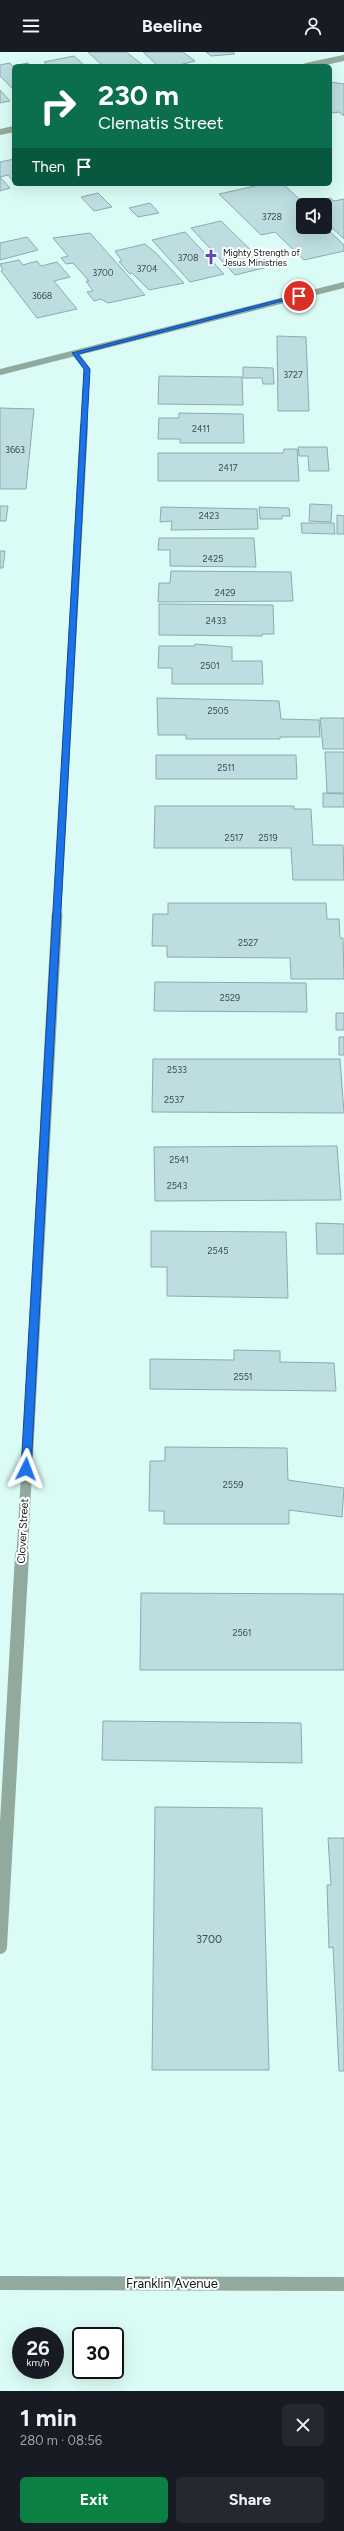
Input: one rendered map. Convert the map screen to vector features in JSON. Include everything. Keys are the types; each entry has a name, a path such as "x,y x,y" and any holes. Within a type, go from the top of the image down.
{"street":[{"path":"314,64 344,57 340,52"},
{"path":"0,132 12,129"},
{"path":"0,372 344,285"},
{"name":"Clover Street","path":"0,1947 87,369 75,353"},
{"name":"Franklin Avenue","path":"0,2283 344,2284"}],"building":[{"path":"88,52 126,52 141,64 101,64"},
{"path":"143,52 183,52 195,61 183,64 156,64"},
{"path":"206,52 233,52 235,54 211,56"},
{"path":"74,56 83,64 46,64 44,62"},
{"path":"10,63 12,66 12,88 0,76 0,65"},
{"path":"332,82 344,84 344,116 339,112 333,113"},
{"path":"0,90 10,101 0,103"},
{"path":"12,159 12,180 8,175 0,177 0,162"},
{"path":"0,177 10,188 0,191"},
{"path":"255,186 285,186 298,198 296,198 296,234 332,234 344,245 344,251 304,260 275,232 261,235 219,194"},
{"path":"98,193 112,207 94,211 81,197"},
{"path":"344,199 344,239 332,228 332,200 334,201"},
{"path":"150,203 159,213 138,217 129,208"},
{"path":"221,221 268,267 235,275 191,228"},
{"path":"185,232 224,274 190,282 152,240"},
{"path":"90,233 145,295 108,303 101,299 94,301 87,292 93,291 86,281 89,281 73,263 66,264 61,258 68,256 53,238"},
{"path":"27,237 38,250 0,260 0,243"},
{"path":"145,244 156,253 184,283 149,290 132,273 130,274 119,262 122,261 115,251"},
{"path":"19,260 23,265 37,261 41,266 57,262 70,277 54,281 77,309 37,318 1,271 3,270 0,264"},
{"path":"277,336 306,337 309,411 278,411"},
{"path":"243,367 273,368 274,384 263,384 262,378 243,378"},
{"path":"159,376 242,377 243,405 158,404"},
{"path":"0,408 34,409 26,489 0,489"},
{"path":"179,413 243,414 244,443 180,443 180,439 158,439 159,418 179,418"},
{"path":"298,447 327,447 329,471 309,471 308,456 299,456"},
{"path":"284,449 297,449 299,481 158,481 158,453 283,453"},
{"path":"310,504 332,505 331,522 309,521"},
{"path":"0,506 8,506 6,521 0,521"},
{"path":"161,507 257,509 258,529 171,530 172,521 160,522"},
{"path":"259,507 289,508 290,516 282,516 282,519 260,519"},
{"path":"337,515 344,516 344,534 337,534"},
{"path":"301,523 334,523 335,534 302,533"},
{"path":"159,538 254,538 256,567 170,566 170,550 158,550"},
{"path":"0,551 5,551 3,568 0,568"},
{"path":"171,571 291,572 293,601 158,602 159,583 170,583"},
{"path":"159,604 273,605 274,634 262,634 262,636 159,635"},
{"path":"195,644 232,647 232,661 262,661 263,684 172,684 172,668 158,668 159,646 195,646"},
{"path":"157,698 279,701 281,719 319,720 320,737 280,737 280,739 186,739 186,735 158,735"},
{"path":"320,718 344,718 344,749 323,749"},
{"path":"325,752 344,752 344,793 327,793"},
{"path":"156,755 296,755 297,779 156,779"},
{"path":"323,793 344,794 344,807 323,807"},
{"path":"155,806 294,806 294,809 311,809 313,845 343,845 344,880 293,880 291,848 154,848"},
{"path":"168,903 326,903 327,919 339,919 340,938 343,938 344,979 291,979 290,958 167,957 167,946 152,946 153,914 168,914"},
{"path":"155,982 306,983 307,1012 154,1011"},
{"path":"336,1013 344,1013 344,1030 336,1030"},
{"path":"339,1037 344,1037 344,1055 339,1055"},
{"path":"153,1059 340,1059 344,1113 152,1112"},
{"path":"337,1146 341,1200 155,1201 154,1147"},
{"path":"316,1223 344,1224 344,1254 317,1254"},
{"path":"151,1231 286,1232 288,1298 167,1296 167,1267 151,1267"},
{"path":"234,1350 280,1351 280,1362 334,1363 336,1391 150,1389 150,1359 234,1360"},
{"path":"165,1447 287,1448 288,1480 344,1488 342,1517 289,1510 289,1524 164,1524 164,1511 149,1511 150,1461 165,1461"},
{"path":"141,1593 344,1594 344,1670 140,1670"},
{"path":"103,1721 301,1723 302,1763 102,1760"},
{"path":"155,1807 262,1808 269,2070 152,2070"},
{"path":"328,1838 344,1838 344,2071 339,2071 333,1947 329,1948 327,1885 331,1885"}],"place":[{"name":"Mighty Strength of Jesus Ministries","path":"211,257"}],"route":[{"path":"26,1469 87,369 75,353 299,296"}]}
